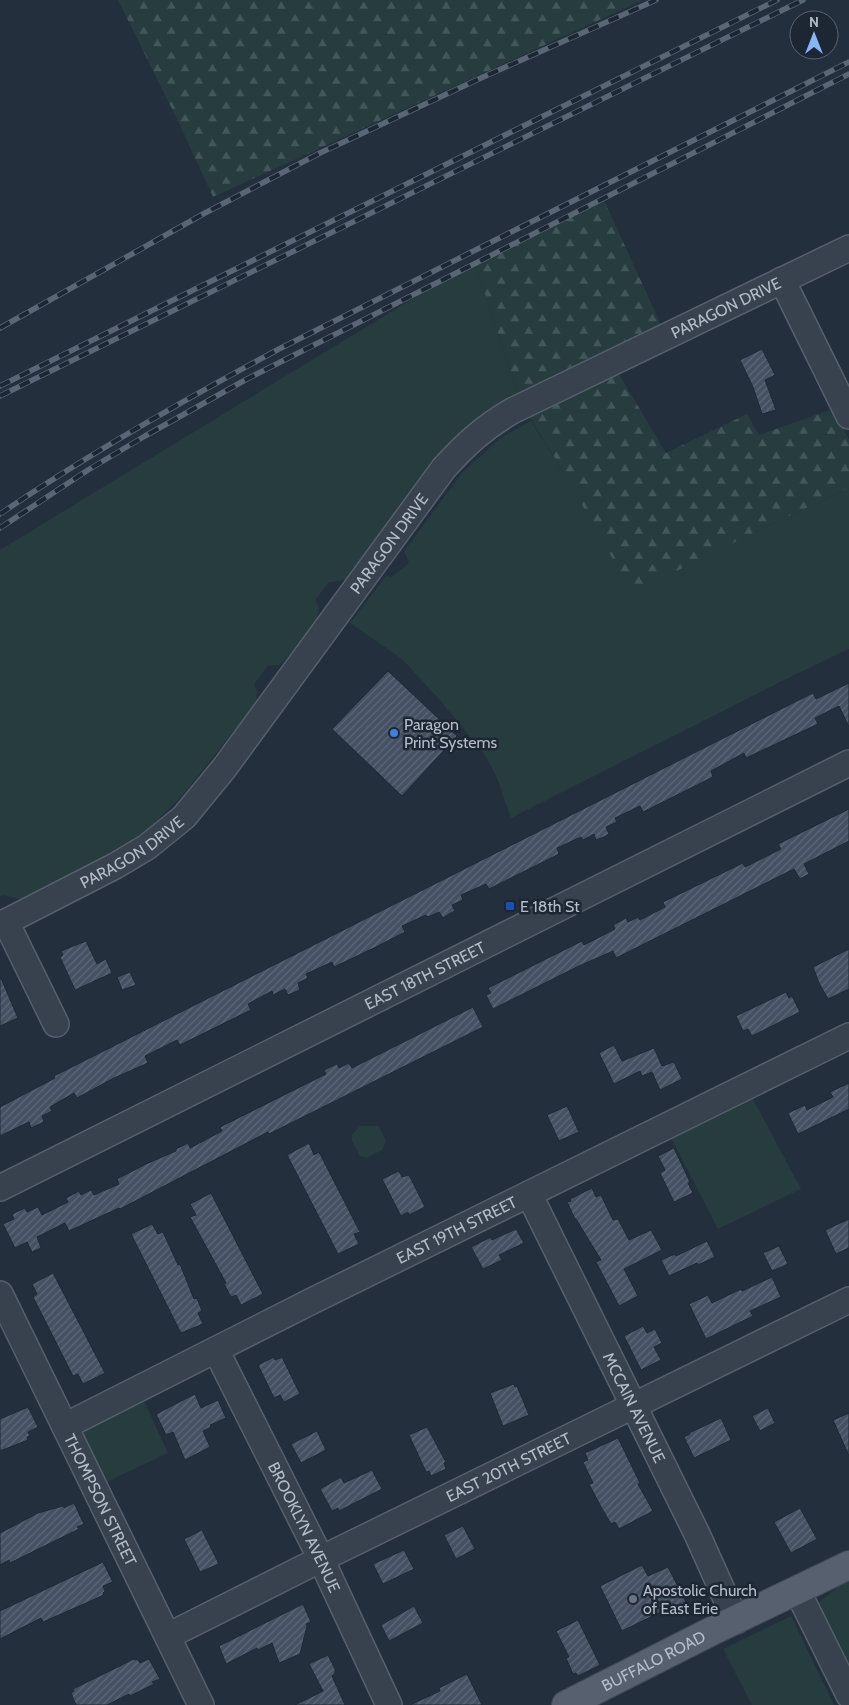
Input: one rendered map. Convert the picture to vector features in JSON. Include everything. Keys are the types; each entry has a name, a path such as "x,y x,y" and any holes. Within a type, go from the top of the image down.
{"main road":[{"name":"BUFFALO ROAD","path":"566,1705 849,1565"}],"street":[{"name":"PARAGON DRIVE","path":"3,924 115,866 147,847 184,817 225,767 444,468 472,438 495,421 512,412 849,248"},
{"path":"782,280 849,416"},
{"name":"EAST 18TH STREET","path":"0,1188 849,763"},
{"path":"3,924 56,1024"},
{"name":"EAST 19TH STREET","path":"65,1426 849,1036"},
{"name":"MCCAIN AVENUE","path":"529,1194 705,1552 736,1621"},
{"name":"THOMPSON STREET","path":"0,1294 201,1705"},
{"name":"EAST 20TH STREET","path":"168,1636 849,1300"},
{"name":"BROOKLYN AVENUE","path":"216,1350 321,1559 389,1705"},
{"path":"797,1590 849,1695"}],"green space":[{"path":"118,0 643,0 213,197 179,123"},
{"path":"603,198 662,327 518,395 475,263"},
{"path":"475,263 518,395 485,415 445,447 348,578 329,582 316,599 319,609 317,619 291,653 279,665 268,666 254,684 257,691 256,703 181,797 144,833 93,862 20,899 4,895 0,897 0,550 450,276"},
{"path":"617,371 666,453 747,414 759,435 833,409 849,440 849,488 632,593 564,473 529,416"},
{"path":"531,421 564,473 751,534 849,488 849,649 511,818 497,778 485,755 438,698 402,659 350,623 386,576 392,577 409,563 404,551 462,473 499,439"},
{"path":"751,1095 801,1189 718,1229 670,1136"},
{"path":"360,1126 379,1126 386,1141 382,1150 367,1158 360,1156 352,1141 352,1135"},
{"path":"143,1399 168,1453 102,1484 80,1432"},
{"path":"849,1578 849,1675 818,1603"},
{"path":"791,1616 834,1705 752,1705 723,1649"}],"building":[{"path":"762,349 775,375 765,380 776,410 762,414 753,387 740,360"},
{"path":"388,671 457,736 402,796 332,729"},
{"path":"849,683 849,727 839,706 815,718 818,724 746,758 744,753 711,771 713,777 643,812 640,806 615,818 617,822 606,827 609,834 604,837 596,840 594,834 583,840 581,837 557,848 559,854 489,889 486,884 461,895 463,900 452,905 455,911 443,918 439,912 428,917 426,915 402,926 405,932 376,947 334,967 332,962 306,974 308,978 298,983 300,990 288,995 285,989 273,995 272,991 248,1004 251,1010 180,1045 177,1040 145,1056 148,1063 114,1078 77,1098 74,1093 50,1107 52,1111 42,1116 44,1122 31,1128 29,1122 0,1136 0,1107 55,1078 54,1076 813,693 816,699"},
{"path":"849,809 849,841 804,864 809,874 800,879 794,869 616,958 613,951 493,1009 486,995 491,993 488,988 582,941 584,945 615,929 613,925 626,918 628,922 638,917 640,920 665,907 663,902 743,863 745,867 781,849 778,844"},
{"path":"86,941 97,964 106,959 112,973 75,990 60,957 63,955 61,951"},
{"path":"849,949 849,989 828,999 813,967"},
{"path":"130,972 136,985 122,990 117,977"},
{"path":"0,976 18,1018 0,1026"},
{"path":"786,992 789,998 792,996 800,1012 752,1036 748,1029 743,1031 736,1016"},
{"path":"473,1007 483,1027 269,1134 268,1132 120,1209 69,1231 65,1223 37,1237 41,1248 32,1252 27,1242 15,1248 3,1224 14,1219 12,1214 25,1208 27,1212 38,1207 42,1215 68,1202 66,1198 79,1191 81,1195 91,1190 94,1195 119,1184 117,1179 176,1151 176,1149 188,1143 190,1148 222,1131 220,1127 326,1074 324,1070 337,1064 339,1068 349,1063 352,1068"},
{"path":"614,1045 622,1061 654,1048 662,1066 674,1062 682,1079 660,1090 652,1072 642,1076 640,1071 614,1084 599,1053"},
{"path":"849,1083 849,1109 798,1134 788,1113 805,1105 807,1110 833,1097 830,1092"},
{"path":"567,1106 579,1132 559,1141 547,1115"},
{"path":"309,1143 314,1155 319,1152 360,1232 354,1234 359,1244 338,1254 287,1155"},
{"path":"674,1148 690,1182 688,1183 693,1193 674,1202 660,1173 665,1170 658,1156"},
{"path":"399,1171 402,1177 409,1175 425,1207 409,1215 408,1212 401,1216 382,1179"},
{"path":"592,1188 596,1197 601,1195 613,1220 618,1219 629,1240 651,1230 662,1250 624,1269 638,1296 619,1306 596,1262 601,1260 575,1219 567,1202"},
{"path":"211,1193 263,1294 241,1305 236,1295 231,1297 224,1284 226,1283 190,1217 196,1215 190,1204"},
{"path":"849,1219 849,1248 836,1254 825,1230"},
{"path":"152,1224 158,1234 163,1232 178,1265 180,1264 194,1299 197,1298 202,1311 198,1313 203,1324 181,1333 131,1234"},
{"path":"516,1229 524,1243 499,1255 502,1260 483,1269 471,1247 491,1237 492,1240"},
{"path":"707,1241 715,1257 669,1276 661,1260 675,1254 676,1256"},
{"path":"779,1246 788,1264 772,1271 763,1253"},
{"path":"53,1273 105,1373 83,1384 78,1374 73,1376 33,1297 37,1294 32,1284"},
{"path":"772,1277 781,1297 750,1311 753,1316 706,1339 689,1304 708,1295 712,1303"},
{"path":"643,1326 647,1333 655,1329 662,1343 654,1347 661,1360 641,1370 624,1336"},
{"path":"274,1357 275,1360 282,1357 300,1394 284,1402 280,1395 274,1398 258,1365"},
{"path":"514,1384 515,1387 517,1386 529,1415 503,1426 490,1393"},
{"path":"195,1394 201,1408 218,1400 226,1418 210,1425 211,1427 203,1431 210,1447 185,1460 173,1432 166,1435 156,1414"},
{"path":"28,1407 38,1427 28,1432 30,1436 27,1437 28,1440 0,1451 0,1419"},
{"path":"768,1408 775,1423 760,1431 752,1416"},
{"path":"849,1413 849,1456 833,1420"},
{"path":"721,1418 731,1440 694,1458 684,1437"},
{"path":"427,1427 446,1462 444,1463 446,1469 431,1476 429,1471 426,1472 409,1435"},
{"path":"317,1431 326,1450 301,1463 291,1444"},
{"path":"618,1438 640,1483 638,1484 653,1511 619,1529 615,1522 611,1524 600,1505 589,1484 593,1483 583,1462 588,1460 585,1453"},
{"path":"372,1470 382,1489 339,1511 338,1508 332,1511 320,1489 341,1477 344,1483"},
{"path":"74,1503 84,1524 77,1527 79,1529 10,1563 9,1560 0,1565 0,1533 38,1513 63,1506 64,1508"},
{"path":"800,1508 817,1539 791,1553 774,1522"},
{"path":"463,1526 475,1549 456,1559 444,1535"},
{"path":"202,1530 219,1564 200,1572 184,1539"},
{"path":"404,1550 414,1569 383,1584 373,1564"},
{"path":"103,1562 113,1582 103,1586 104,1595 43,1622 41,1618 0,1639 0,1611"},
{"path":"642,1565 648,1576 668,1567 687,1604 669,1612 667,1609 622,1631 600,1586"},
{"path":"303,1604 311,1622 306,1624 300,1654 279,1663 272,1643 258,1650 257,1648 226,1664 219,1646"},
{"path":"414,1606 423,1623 389,1641 381,1625"},
{"path":"578,1620 600,1665 578,1676 576,1673 573,1674 566,1658 569,1657 556,1631"},
{"path":"328,1655 335,1669 335,1674 332,1676 345,1705 295,1705 323,1691 309,1664"},
{"path":"137,1659 140,1663 149,1659 160,1679 130,1696 129,1694 107,1705 76,1705 71,1693 74,1691 73,1689"},
{"path":"467,1674 482,1705 410,1705 440,1691 439,1688"}],"railway":[{"path":"0,328 205,213 320,153 481,78 656,0"},
{"path":"0,386 777,0"},
{"path":"0,396 803,0"},
{"path":"0,514 34,491 138,428 279,349 849,62"},
{"path":"0,528 88,470 247,379 849,74"}],"place":[{"name":"Paragon Print Systems","path":"394,733"},
{"name":"E 18th St","path":"510,906"},
{"name":"Apostolic Church of East Erie","path":"633,1599"}]}
